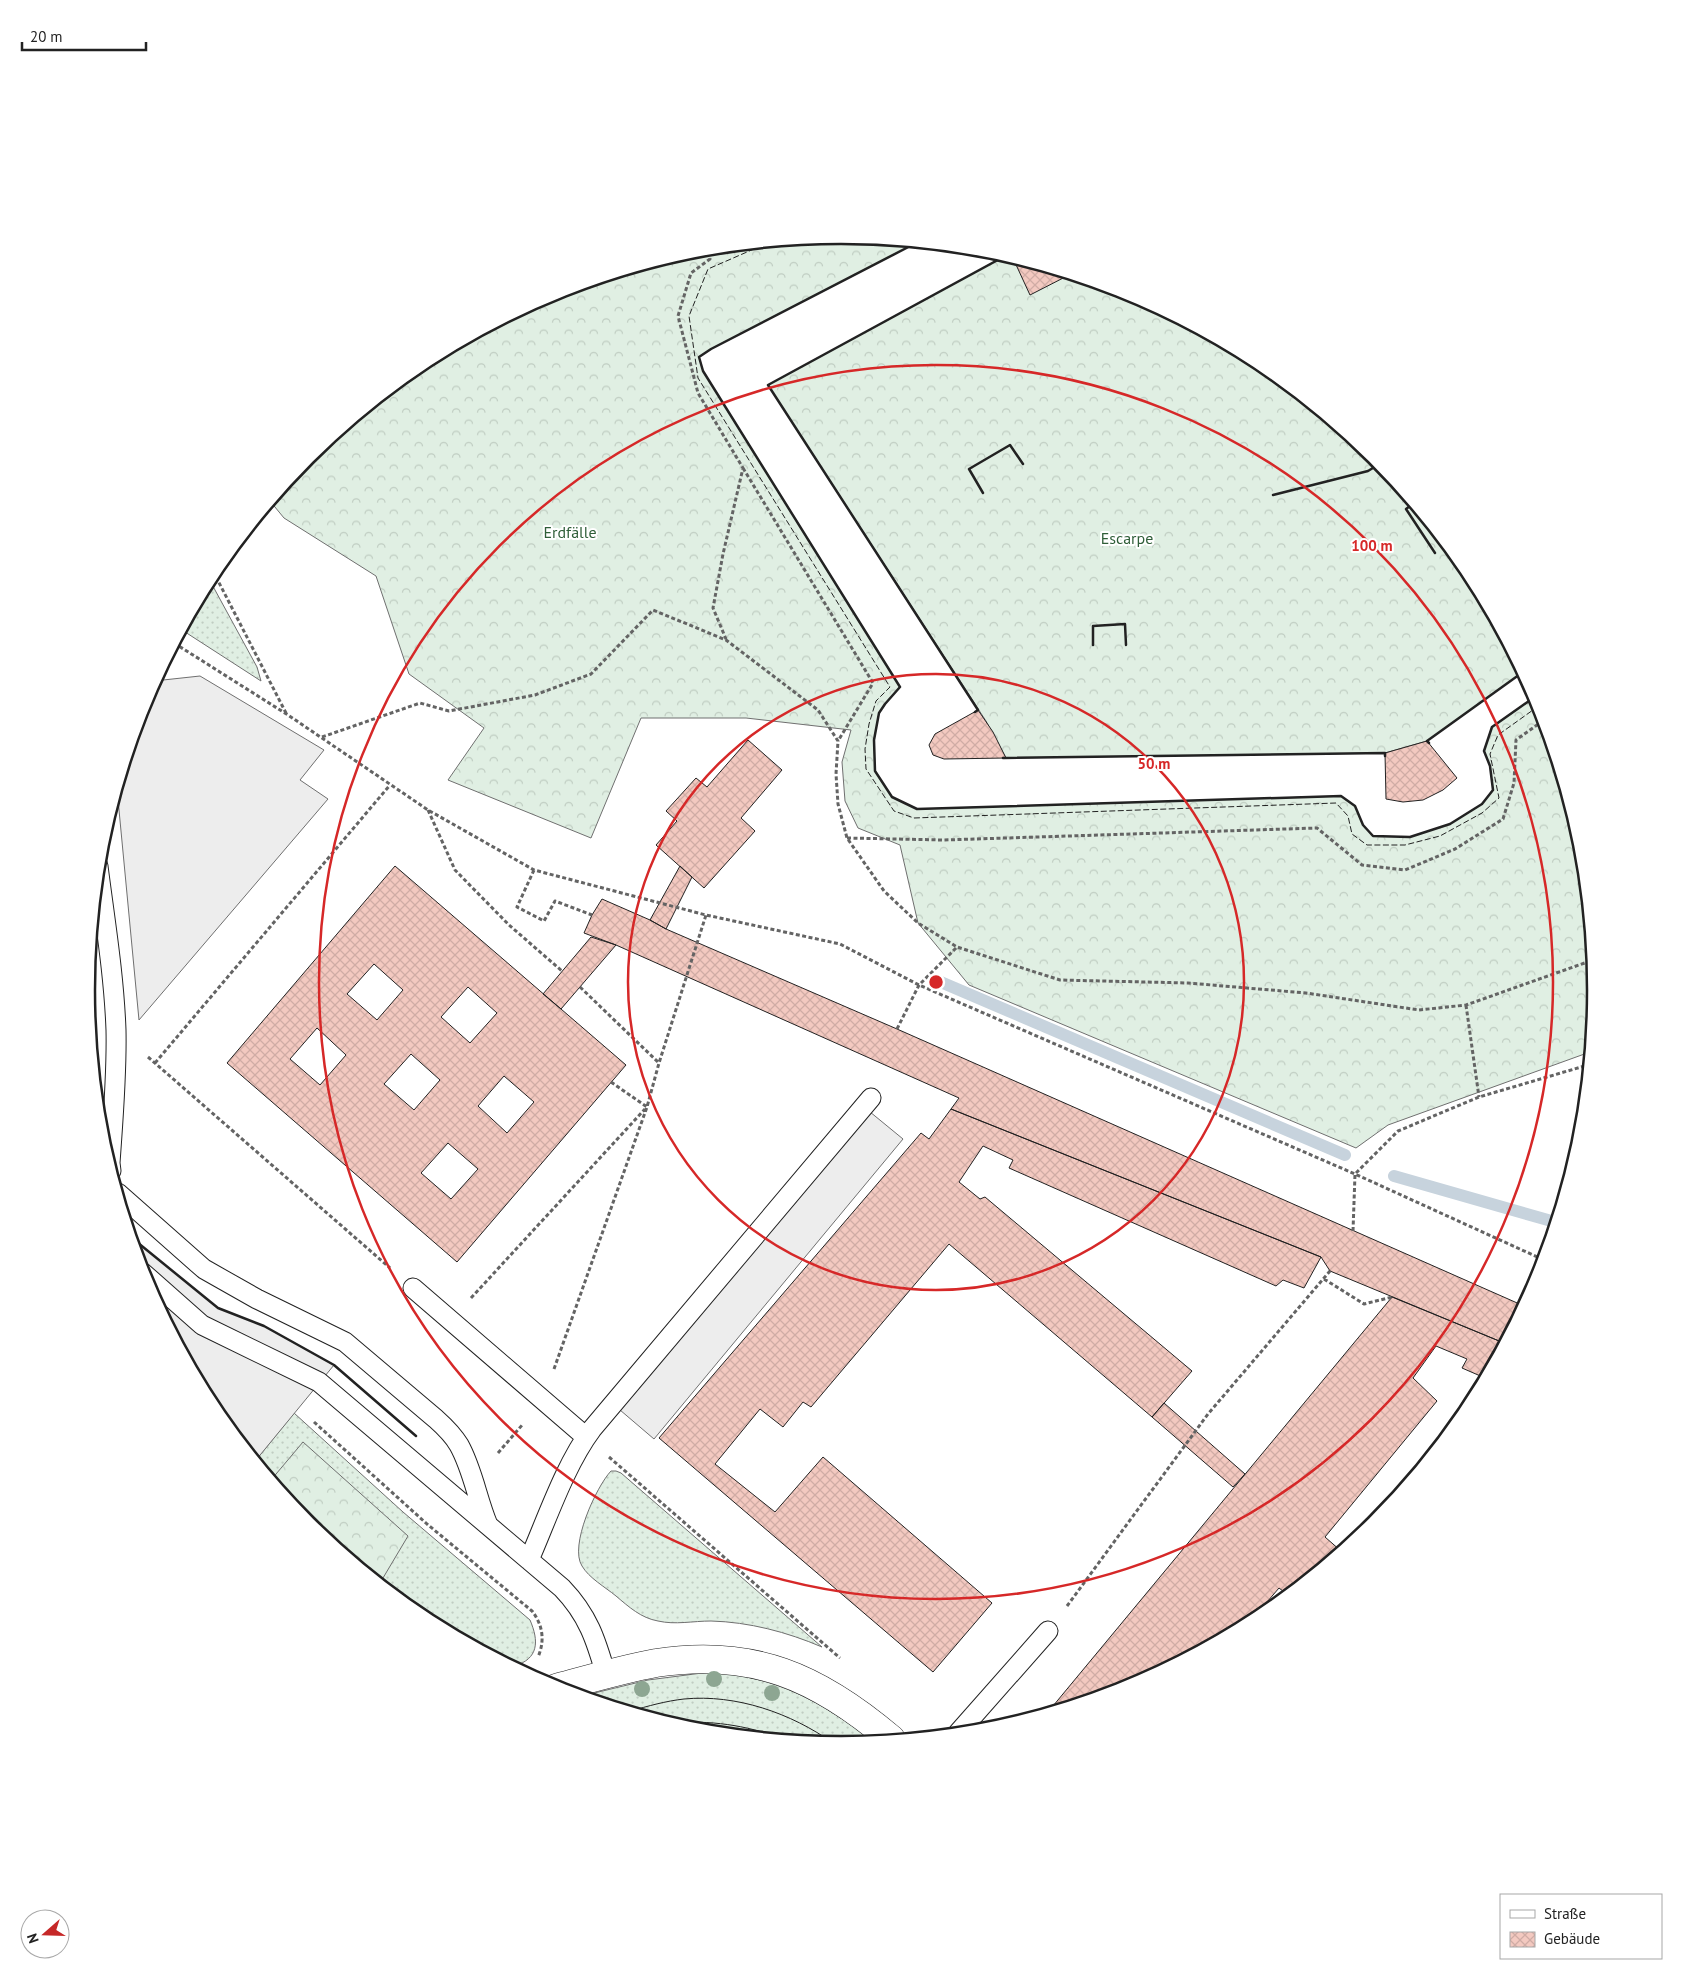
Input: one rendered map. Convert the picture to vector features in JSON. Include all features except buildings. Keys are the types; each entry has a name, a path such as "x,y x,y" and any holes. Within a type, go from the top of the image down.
{"street":[{"path":"570,1684 655,1664 693,1659 727,1660 759,1665 793,1676 823,1689 863,1716 885,1734"}],"lane":[{"path":"101,891 111,969 116,1030 111,1145"},
{"path":"529,1560 568,1471 586,1437 870,1098"},
{"path":"125,1200 204,1269 257,1299 346,1342 448,1430 458,1444 470,1471 480,1508 489,1527"},
{"path":"156,1285 202,1325 319,1382 562,1588 581,1610 594,1636 606,1675"},
{"path":"413,1288 586,1437"},
{"path":"965,1725 1048,1631"}],"path":[{"path":"708,256 710,259 691,273 678,316 698,393 873,683 838,741 836,774 838,804 846,838 884,891 918,923 957,947 1060,980 1188,983 1306,993 1418,1010 1466,1004 1586,962"},
{"path":"726,640 713,608 723,554 743,468"},
{"path":"218,580 288,715"},
{"path":"321,737 420,703 449,711 535,695 591,674 653,610 726,640 818,710 838,741"},
{"path":"179,647 288,715 428,810 534,870 706,915 840,944 919,986 1355,1174 1537,1257"},
{"path":"846,838 944,840 1318,828 1362,865 1405,870 1455,849 1503,819 1514,783 1516,740 1538,725"},
{"path":"155,1063 390,785"},
{"path":"428,810 455,870 509,925 562,971"},
{"path":"534,870 517,907 544,921 555,901 592,915"},
{"path":"470,1471 492,1460 543,1400 647,1107 658,1063 706,915"},
{"path":"897,1029 919,986 957,947"},
{"path":"580,987 658,1063"},
{"path":"1466,1004 1479,1097"},
{"path":"116,1030 413,1288"},
{"path":"1353,1231 1355,1174 1398,1131 1479,1097 1583,1067"},
{"path":"612,1082 647,1107"},
{"path":"450,1320 647,1107"},
{"path":"1048,1631 1208,1414 1330,1271"},
{"path":"1324,1279 1364,1304 1392,1297"},
{"path":"312,1420 427,1524 532,1611 540,1625 542,1640 539,1656 534,1663"},
{"path":"606,1454 843,1660"}],"green space":[{"name":"Erdfälle","path":"841,244 908,247 699,357 703,371 900,687 879,713 874,740 875,771 892,797 917,809 1341,796 1355,806 1363,825 1373,836 1410,837 1450,824 1482,804 1493,790 1490,766 1484,751 1492,727 1529,701 1562,796 1581,892 1587,990 1584,1054 1388,1125 1356,1148 969,985 918,923 900,845 858,828 845,801 842,762 851,730 746,718 641,718 591,838 448,780 484,728 409,674 376,576 284,518 274,506 280,498 313,462 387,398 427,369 468,343 511,320 556,300 601,283 648,269 695,258 744,250 792,245"},
{"name":"Escarpe","path":"997,260 1081,283 1126,300 1171,320 1214,343 1255,369 1333,429 1369,462 1433,535 1461,575 1487,617 1517,676 1427,741 1385,753 1006,758 986,721 768,385"},
{"path":"213,587 257,667 261,681 186,633"},
{"path":"294,1413 403,1512 530,1620 535,1635 535,1648 532,1654 521,1663 511,1659 468,1636 427,1610 387,1581 313,1517 259,1456"},
{"path":"303,1442 408,1536 383,1578 313,1517 275,1475"},
{"path":"611,1471 621,1473 822,1647 782,1632 739,1623 711,1621 671,1623 652,1620 636,1611 593,1578 582,1566 579,1557 579,1545 586,1517 592,1503"},
{"path":"710,1672 757,1679 797,1693 835,1714 865,1735 792,1734 744,1729 695,1721 648,1710 594,1693 648,1680"}],"shaded area":[{"path":"200,676 324,750 300,780 328,799 139,1020 118,803 135,750 163,680"},
{"path":"864,1107 903,1139 654,1439 613,1404"},
{"path":"141,1245 218,1308 264,1326 334,1365 259,1456 221,1404 195,1362 172,1319"}],"waterway":[{"path":"936,980 1345,1155"},
{"path":"1394,1176 1550,1221"}],"tram line":[{"path":"642,1708 684,1699 704,1698 743,1703 781,1715 822,1735"},
{"path":"702,1722 727,1724 754,1730"}],"fence":[{"path":"754,249 708,269 689,316 698,378 890,687 876,701 869,724 865,749 866,769 894,811 914,818 1336,803 1348,816 1352,834 1367,845 1405,845 1440,836 1482,813 1499,798 1490,754 1498,735 1532,710"}],"wall":[{"path":"908,247 699,357 703,371 900,687 879,713 874,740 875,771 892,797 917,809 1341,796 1355,806 1363,825 1373,836 1410,837 1450,824 1482,804 1493,790 1490,766 1484,751 1492,727 1529,701"},
{"path":"975,712 978,710 768,385 997,260"},
{"path":"983,493 969,469 1010,445 1023,464"},
{"path":"1273,495 1368,471 1374,467"},
{"path":"1409,507 1406,509 1435,553"},
{"path":"1093,645 1093,626 1125,624 1126,645"},
{"path":"1429,743 1427,741 1517,676"},
{"path":"1003,758 1385,753 1385,756"},
{"path":"141,1245 218,1308 264,1326 334,1365 416,1436"}]}
